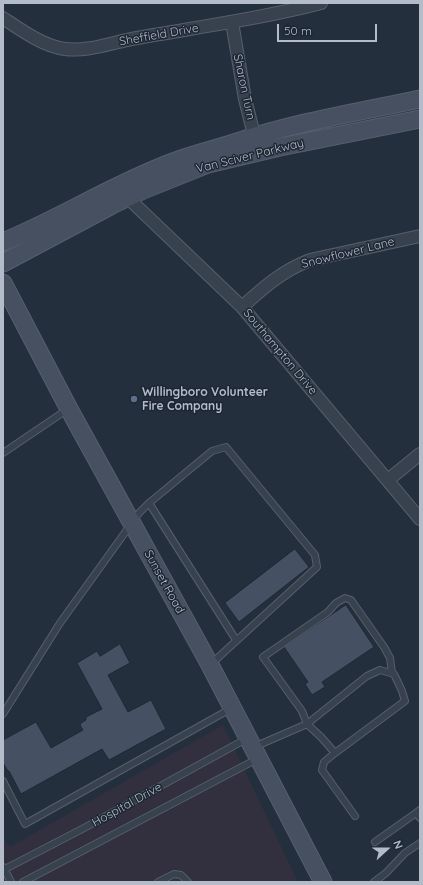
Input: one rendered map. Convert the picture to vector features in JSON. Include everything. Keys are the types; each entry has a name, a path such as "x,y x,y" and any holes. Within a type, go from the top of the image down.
{"street":[{"name":"Sheffield Drive","path":"3,18 30,35 47,43 64,49 82,50 136,38 296,10 321,3"},
{"name":"Sharon Turn","path":"232,22 245,98 256,143"},
{"name":"Van Sciver Parkway","path":"3,242 38,227 94,197 174,161 256,143 420,99"},
{"name":"Van Sciver Parkway","path":"3,263 127,197 256,143 420,119"},
{"name":"Southampton Drive","path":"127,197 242,307 420,519"},
{"name":"Snowflower Lane","path":"242,307 281,274 294,266 310,260 420,236"},
{"name":"Sunset Road","path":"3,283 69,409 210,665 323,882"},
{"path":"388,480 420,454"}],"lane":[{"path":"3,453 69,409"},
{"path":"3,714 60,623 139,513 212,450 226,447 315,555 316,567 210,665"},
{"path":"149,503 236,640"},
{"path":"335,753 321,736 307,724 302,711 263,657 328,612 336,603 345,598 352,600 384,646 390,658 392,674"},
{"path":"253,748 307,724 367,676 380,670 394,674 405,701 324,762 322,770 355,816"},
{"path":"3,782 25,824 232,708"},
{"name":"Hospital Drive","path":"11,882 4,868 86,827 253,748"},
{"name":"Hospital Drive","path":"23,882 253,748"},
{"path":"375,842 419,814"},
{"path":"374,882 386,873 405,853 420,843"},
{"path":"158,882 174,874 180,875 188,882"}],"shaded area":[{"path":"223,725 298,882 3,882 3,838 10,847"}],"building":[{"path":"295,549 309,567 239,622 225,603"},
{"path":"346,605 374,647 322,682 325,687 312,695 305,684 308,682 284,647"},
{"path":"120,644 130,663 108,675 128,712 151,700 166,729 109,760 102,749 21,794 3,763 3,740 36,722 51,748 83,730 80,725 86,720 86,717 102,709 77,663 97,651 100,656"}],"place":[{"name":"Willingboro Volunteer Fire Company","path":"134,399"}]}
